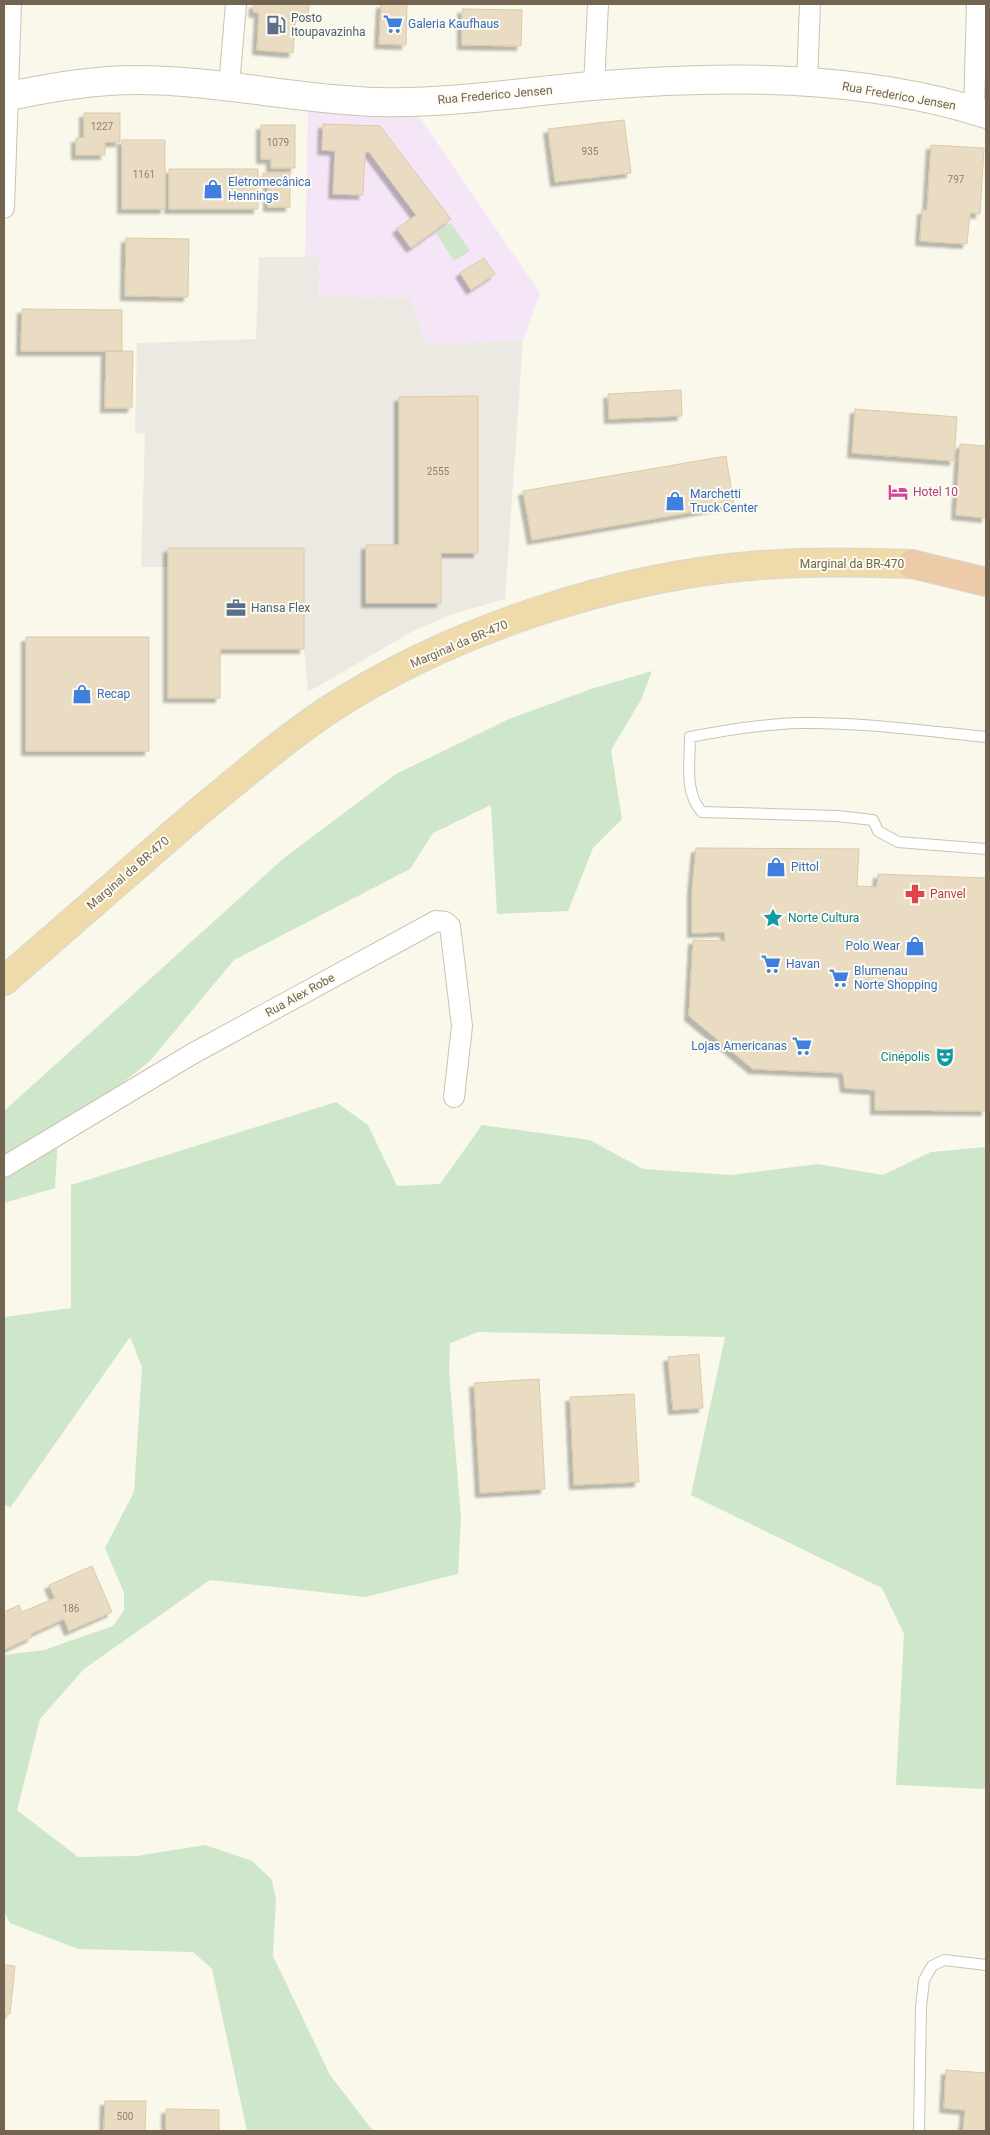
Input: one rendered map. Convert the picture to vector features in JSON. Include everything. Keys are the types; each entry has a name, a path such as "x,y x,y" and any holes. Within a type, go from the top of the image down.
{"highway":[{"name":"Marginal da BR-470","path":"4,979 265,756 348,698 438,651 552,607 602,593 710,571 761,565 814,563 912,564 986,572"},
{"path":"912,564 986,582"}],"main road":[{"name":"Rua Frederico Jensen","path":"6,97 86,82 138,80 229,86 314,98 380,102 452,100 594,86 742,80 807,82 879,90 980,112"}],"street":[{"path":"4,208 6,97 11,4"},
{"path":"229,86 236,4"},
{"path":"594,86 598,4"},
{"path":"807,82 810,4"},
{"path":"977,4 980,112"},
{"name":"Rua Alex Robe","path":"4,1167 192,1054 436,921 445,922 450,926 462,1026 454,1097"}],"lane":[{"path":"986,737 895,727 800,723 730,730 690,737 690,794 694,804 702,812 838,816 873,820 878,831 898,842 986,849"},
{"path":"919,2131 921,2007 924,1980 932,1966 944,1960 986,1965"}],"shaded area":[{"path":"308,110 416,112 540,293 523,340 426,344 410,298 318,295 320,257 305,257"},
{"path":"259,257 320,257 318,295 410,298 426,344 523,340 505,599 453,614 415,630 308,692 304,649 304,549 168,548 168,567 141,567 145,434 135,433 137,343 256,339"}],"green space":[{"path":"451,223 470,251 454,261 436,233"},
{"path":"652,671 641,700 611,750 622,819 593,848 568,911 497,914 491,805 433,833 410,869 234,960 150,1061 58,1134 55,1188 4,1203 4,1111 284,858 396,774 509,719 591,689"},
{"path":"336,1102 368,1125 397,1186 440,1184 482,1125 590,1140 643,1169 731,1175 818,1164 883,1175 931,1152 986,1147 986,1789 896,1785 904,1634 882,1588 691,1495 725,1337 478,1332 450,1343 449,1371 461,1518 458,1574 365,1597 210,1580 84,1669 40,1719 17,1810 78,1857 137,1856 205,1845 252,1861 272,1880 276,1900 273,1956 330,2075 373,2131 247,2131 212,1969 193,1952 78,1949 10,1923 4,1912 4,1655 44,1650 113,1626 124,1610 124,1593 105,1548 134,1492 142,1367 130,1337 10,1508 4,1504 4,1317 71,1308 71,1185"}],"building":[{"path":"254,4 309,4 308,16 296,15 293,53 257,50 259,13 253,12"},
{"name":"Galeria Kaufhaus","path":"381,4 407,4 406,45 379,44"},
{"path":"462,9 522,10 521,46 462,45"},
{"path":"84,113 120,113 120,142 105,142 105,155 76,155 76,138 84,138"},
{"path":"624,120 631,173 555,182 548,129"},
{"path":"323,124 380,126 451,219 411,248 397,229 416,215 369,152 365,152 363,195 333,194 335,151 322,150"},
{"path":"261,125 295,125 295,168 271,168 271,159 261,159"},
{"path":"122,140 165,140 165,209 122,209"},
{"path":"931,145 984,148 980,214 970,213 967,244 920,241 922,210 927,210"},
{"name":"Eletromecânica Hennings","path":"169,169 258,169 258,209 169,209"},
{"path":"263,173 290,173 290,207 268,207 268,181 263,181"},
{"path":"126,238 189,239 188,297 125,296"},
{"path":"484,258 495,274 471,290 460,273"},
{"path":"22,309 122,310 122,351 21,351"},
{"path":"106,351 133,351 132,408 105,408"},
{"path":"681,390 682,416 609,419 608,394"},
{"path":"478,396 478,553 441,553 441,603 366,603 366,545 399,545 399,397"},
{"path":"855,409 957,417 954,461 852,453"},
{"path":"960,444 986,446 986,518 956,515"},
{"path":"726,456 734,505 532,540 523,491"},
{"name":"Hansa Flex","path":"168,548 304,548 304,649 220,649 220,698 168,698"},
{"path":"26,637 149,637 149,751 26,751"},
{"name":"Blumenau Norte Shopping","path":"696,848 859,849 857,886 877,887 878,874 986,878 986,1111 875,1110 875,1090 845,1088 843,1073 753,1069 689,1016 693,940 725,941 725,932 692,933 692,890"},
{"path":"699,1354 703,1408 673,1410 668,1357"},
{"path":"539,1379 545,1489 480,1493 474,1383"},
{"path":"634,1394 639,1482 574,1485 570,1397"},
{"path":"92,1566 112,1612 69,1631 64,1619 31,1634 32,1637 4,1650 4,1612 19,1605 22,1612 55,1598 49,1585"},
{"path":"4,1965 15,1966 10,2014 4,2014"},
{"path":"946,2070 986,2073 986,2131 963,2131 965,2110 944,2108"},
{"path":"105,2101 146,2101 145,2131 104,2131"},
{"path":"166,2109 219,2110 219,2131 166,2131"}],"place":[{"name":"Galeria Kaufhaus","path":"393,24"},
{"name":"Posto Itoupavazinha","path":"276,25"},
{"name":"Eletromecânica Hennings","path":"213,189"},
{"name":"Hotel 10","path":"898,492"},
{"name":"Marchetti Truck Center","path":"675,501"},
{"name":"Hansa Flex","path":"236,608"},
{"name":"Recap","path":"82,694"},
{"name":"Pittol","path":"776,867"},
{"name":"Panvel","path":"915,894"},
{"name":"Norte Cultura","path":"773,918"},
{"name":"Polo Wear","path":"915,946"},
{"name":"Havan","path":"771,964"},
{"name":"Blumenau Norte Shopping","path":"839,978"},
{"name":"Lojas Americanas","path":"802,1046"},
{"name":"Cinépolis","path":"945,1057"}]}
